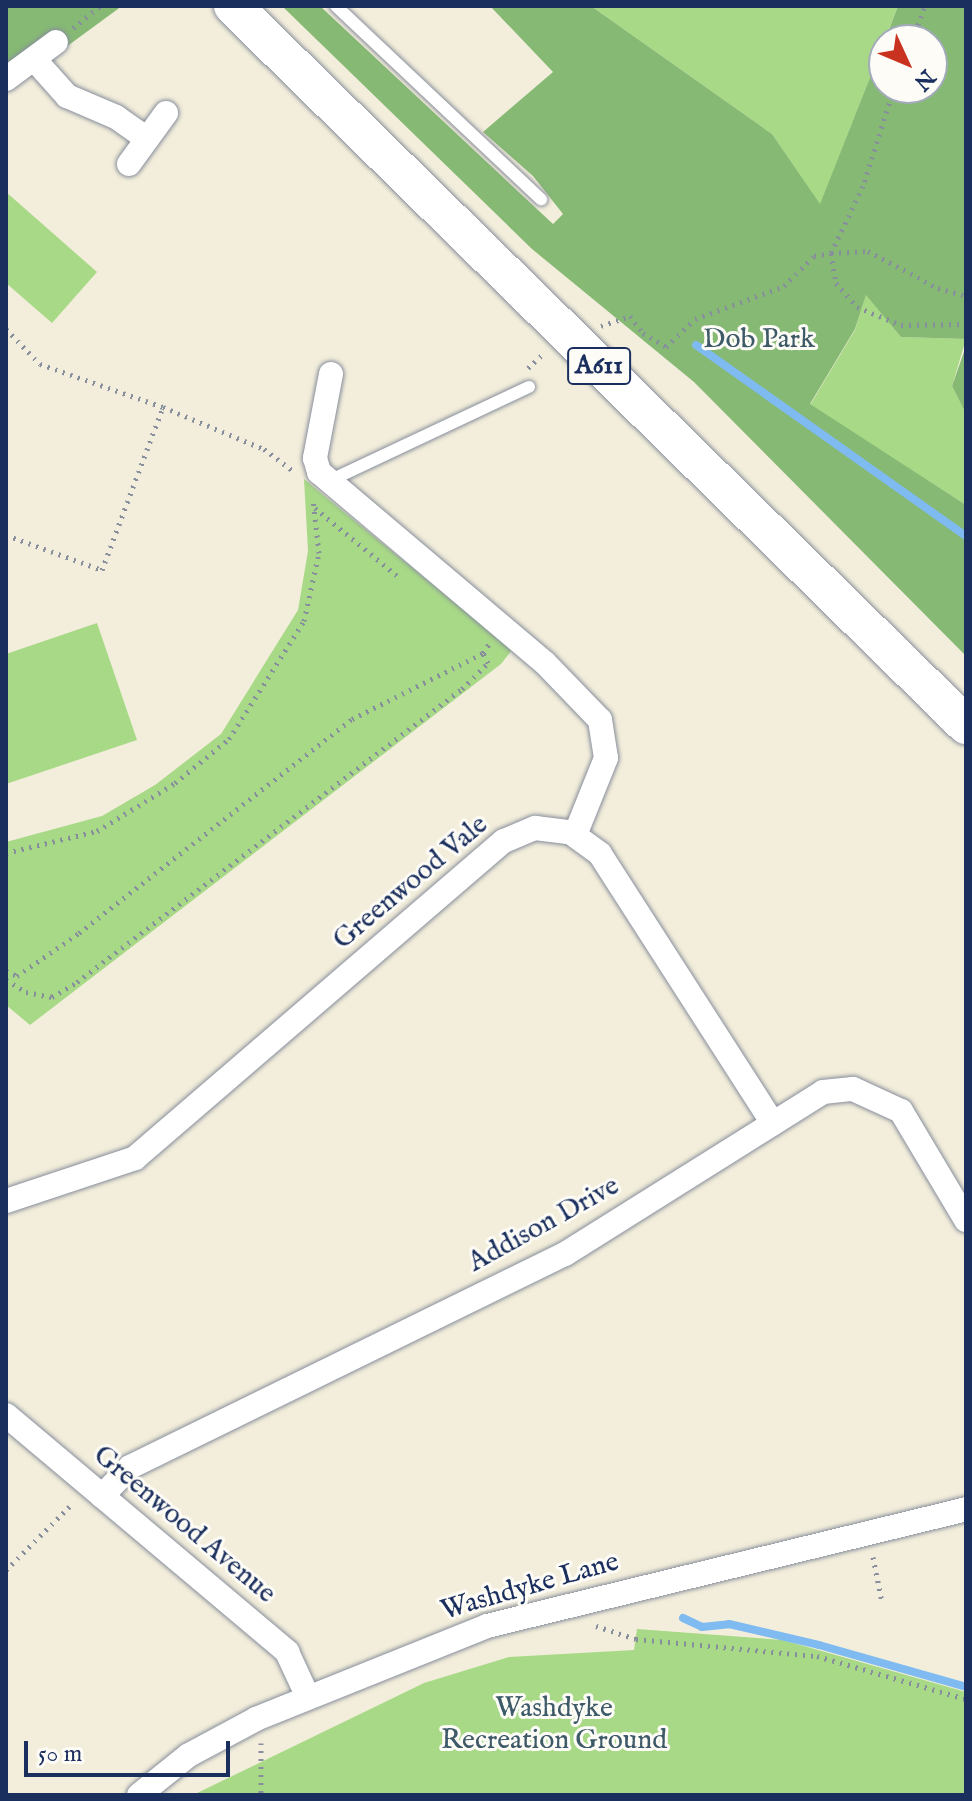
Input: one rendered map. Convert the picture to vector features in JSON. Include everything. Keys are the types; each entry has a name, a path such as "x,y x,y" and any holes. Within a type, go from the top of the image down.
{"main road":[{"name":"A611","path":"233,6 966,725"}],"street":[{"path":"6,79 56,42"},
{"path":"34,59 67,96 116,117 147,139"},
{"path":"129,164 166,113"},
{"path":"331,374 318,474 584,699 603,730 606,758 575,835 612,871 773,1123"},
{"name":"Greenwood Vale","path":"6,1201 135,1158 504,841 535,828 575,835"},
{"name":"Addison Drive","path":"96,1491 130,1467 565,1254 823,1092 853,1089 878,1097 901,1111 966,1220"},
{"name":"Greenwood Avenue","path":"6,1415 287,1652 307,1695"},
{"name":"Washdyke Lane","path":"139,1795 189,1755 256,1719 307,1695 487,1626 583,1599 966,1509"}],"lane":[{"path":"336,6 541,199"},
{"path":"318,474 529,387"}],"path":[{"path":"56,42 100,6"},
{"path":"889,104 863,186 831,253 836,283 857,307 901,325 966,324"},
{"path":"601,326 630,316 643,333 666,347 695,319 784,286 816,256 831,253 868,251 938,288 966,296"},
{"path":"6,329 40,364 163,407 318,474 319,533 310,605 261,695 229,739 175,783 97,831 6,853"},
{"path":"6,535 102,570 163,407"},
{"path":"6,971 17,976 69,940 352,719 483,653 489,643"},
{"path":"6,980 26,992 52,997 77,982 462,689 488,663 483,653"},
{"path":"6,1570 96,1491"},
{"path":"868,1532 882,1602"},
{"path":"583,1599 596,1625 612,1633 817,1656 966,1699"},
{"path":"256,1719 261,1795"}],"green space":[{"path":"6,6 122,6 6,91"},
{"name":"Dob Park","path":"282,6 320,6 553,224 563,214 533,176 483,132 553,72 490,6 591,6 772,134 820,204 868,82 868,104 948,104 948,24 891,24 898,6 966,6 966,339 901,337 866,295 855,329 810,404 966,505 966,656 694,382 532,249"},
{"path":"591,6 898,6 891,24 868,24 868,83 820,205 772,134"},
{"path":"6,192 97,272 52,323 6,283"},
{"path":"866,294 901,337 966,339 952,386 966,414 966,505 810,405 855,330"},
{"path":"966,346 966,414 952,386"},
{"path":"304,479 512,650 501,664 30,1025 6,1005 6,842 102,816 155,785 221,734 298,610 308,551"},
{"path":"97,623 137,740 6,784 6,654"},
{"name":"Washdyke Recreation Ground","path":"637,1629 783,1640 966,1692 966,1795 193,1795 424,1683 509,1657 634,1650"}],"waterway":[{"path":"696,345 966,536"},
{"path":"683,1618 702,1627 729,1624 819,1645 966,1687"}]}
